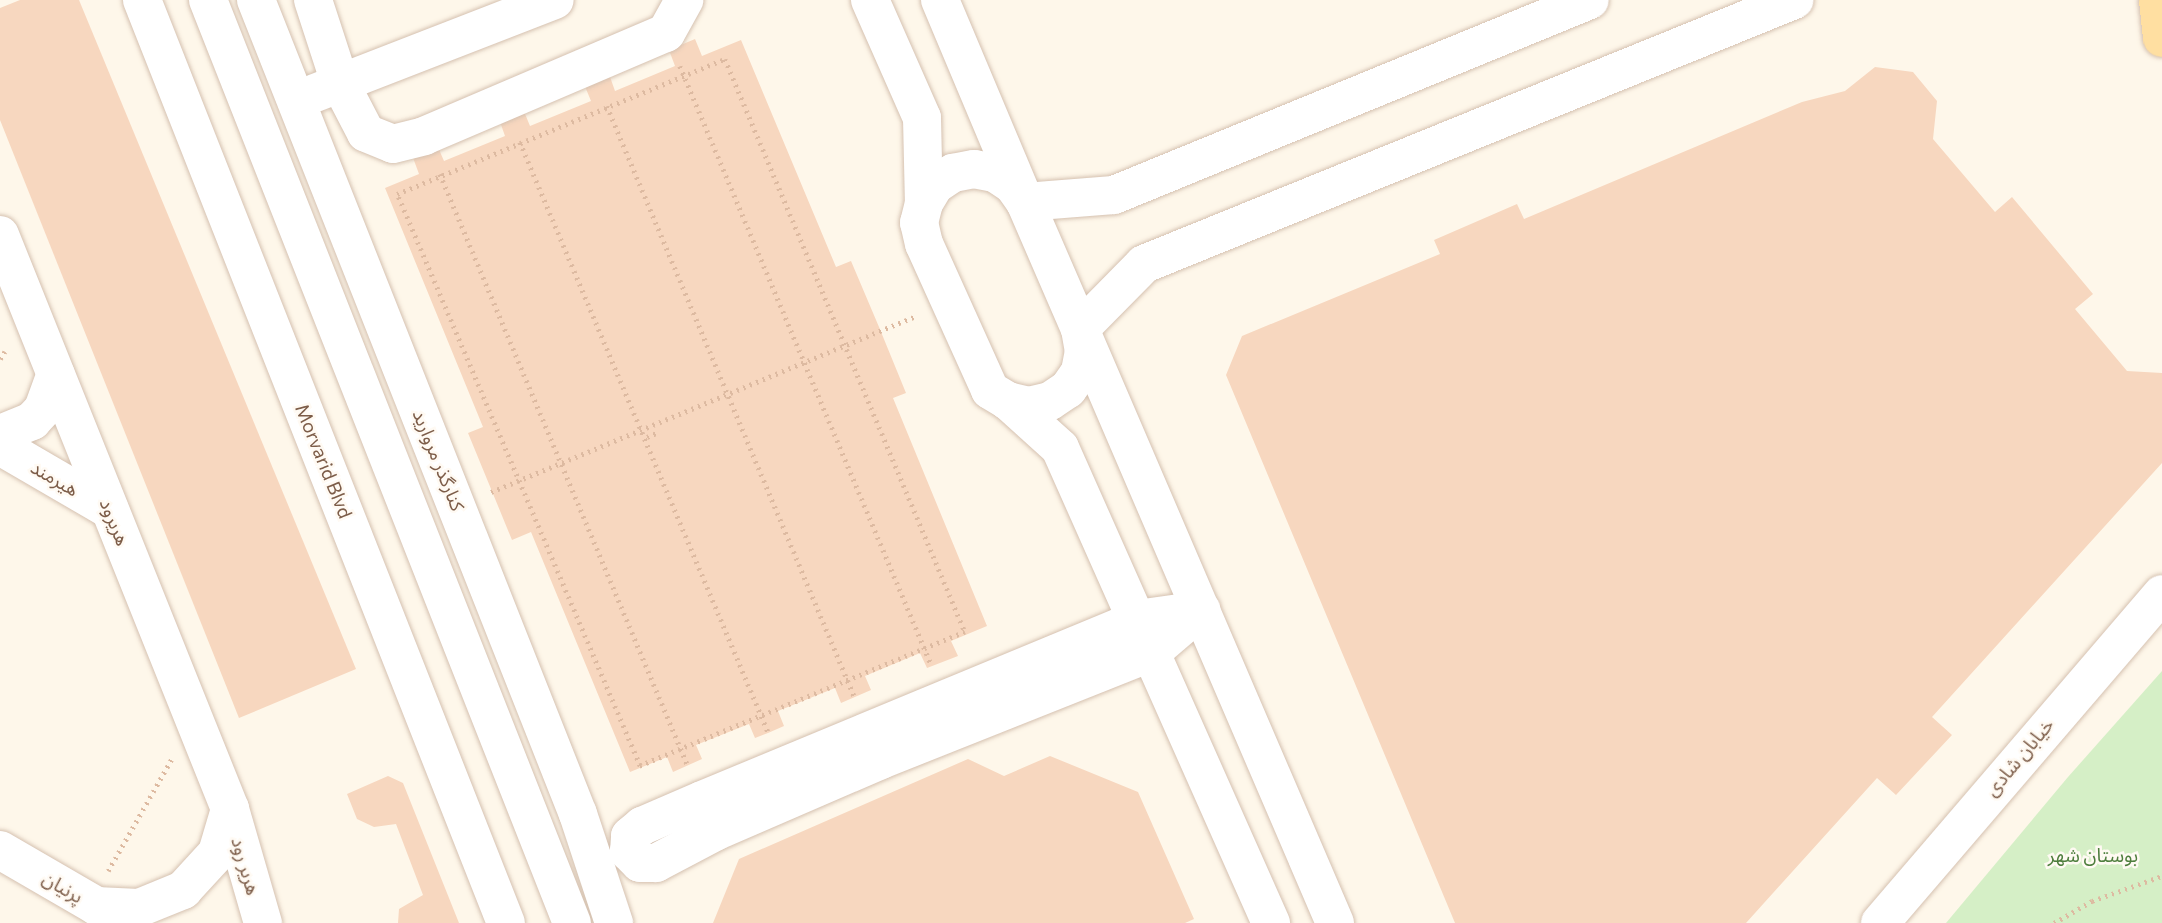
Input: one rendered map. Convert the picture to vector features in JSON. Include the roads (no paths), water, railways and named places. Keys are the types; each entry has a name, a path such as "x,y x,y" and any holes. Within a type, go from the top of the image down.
{"main road":[{"path":"2158,0 2162,38"}],"street":[{"name":"Morvarid Blvd","path":"142,0 506,923"},
{"path":"208,0 572,923"},
{"name":"کنارگذر مروارید","path":"256,0 294,102 458,506 578,814 614,923"},
{"path":"313,0 340,83 366,133 393,144 424,136 666,33 684,0"},
{"path":"294,102 555,0"},
{"path":"870,0 922,118 924,203 919,223 924,244 949,303 979,372 990,390 1008,401 1060,447 1271,923"},
{"path":"940,0 1335,923"},
{"path":"1025,202 1114,195 1590,0"},
{"path":"1080,330 1144,264 1794,0"},
{"path":"924,203 936,185 953,173 974,169 995,173 1013,185 1025,202"},
{"name":"هریرود","path":"0,236 230,809"},
{"path":"1008,401 1029,405 1050,401 1068,389 1080,372 1084,351 1080,330"},
{"path":"0,434 32,421 51,394 56,374"},
{"name":"هیرمند","path":"0,446 110,510"},
{"name":"خیابان شادی","path":"1880,923 2162,594"},
{"path":"1145,636 946,699 702,800 642,826 630,836 629,852 640,863 656,863 881,760 1201,610"},
{"path":"110,900 139,908 183,890 217,853 230,809"},
{"name":"هریر رود","path":"230,809 263,923"},
{"path":"578,814 609,824 642,826"},
{"name":"پرنیان","path":"0,850 110,900"},
{"name":"کنارگذر مروارید","path":"614,923 633,885 656,863"}],"park label":[{"name":"بوستان شهر","path":"2093,855"}]}
